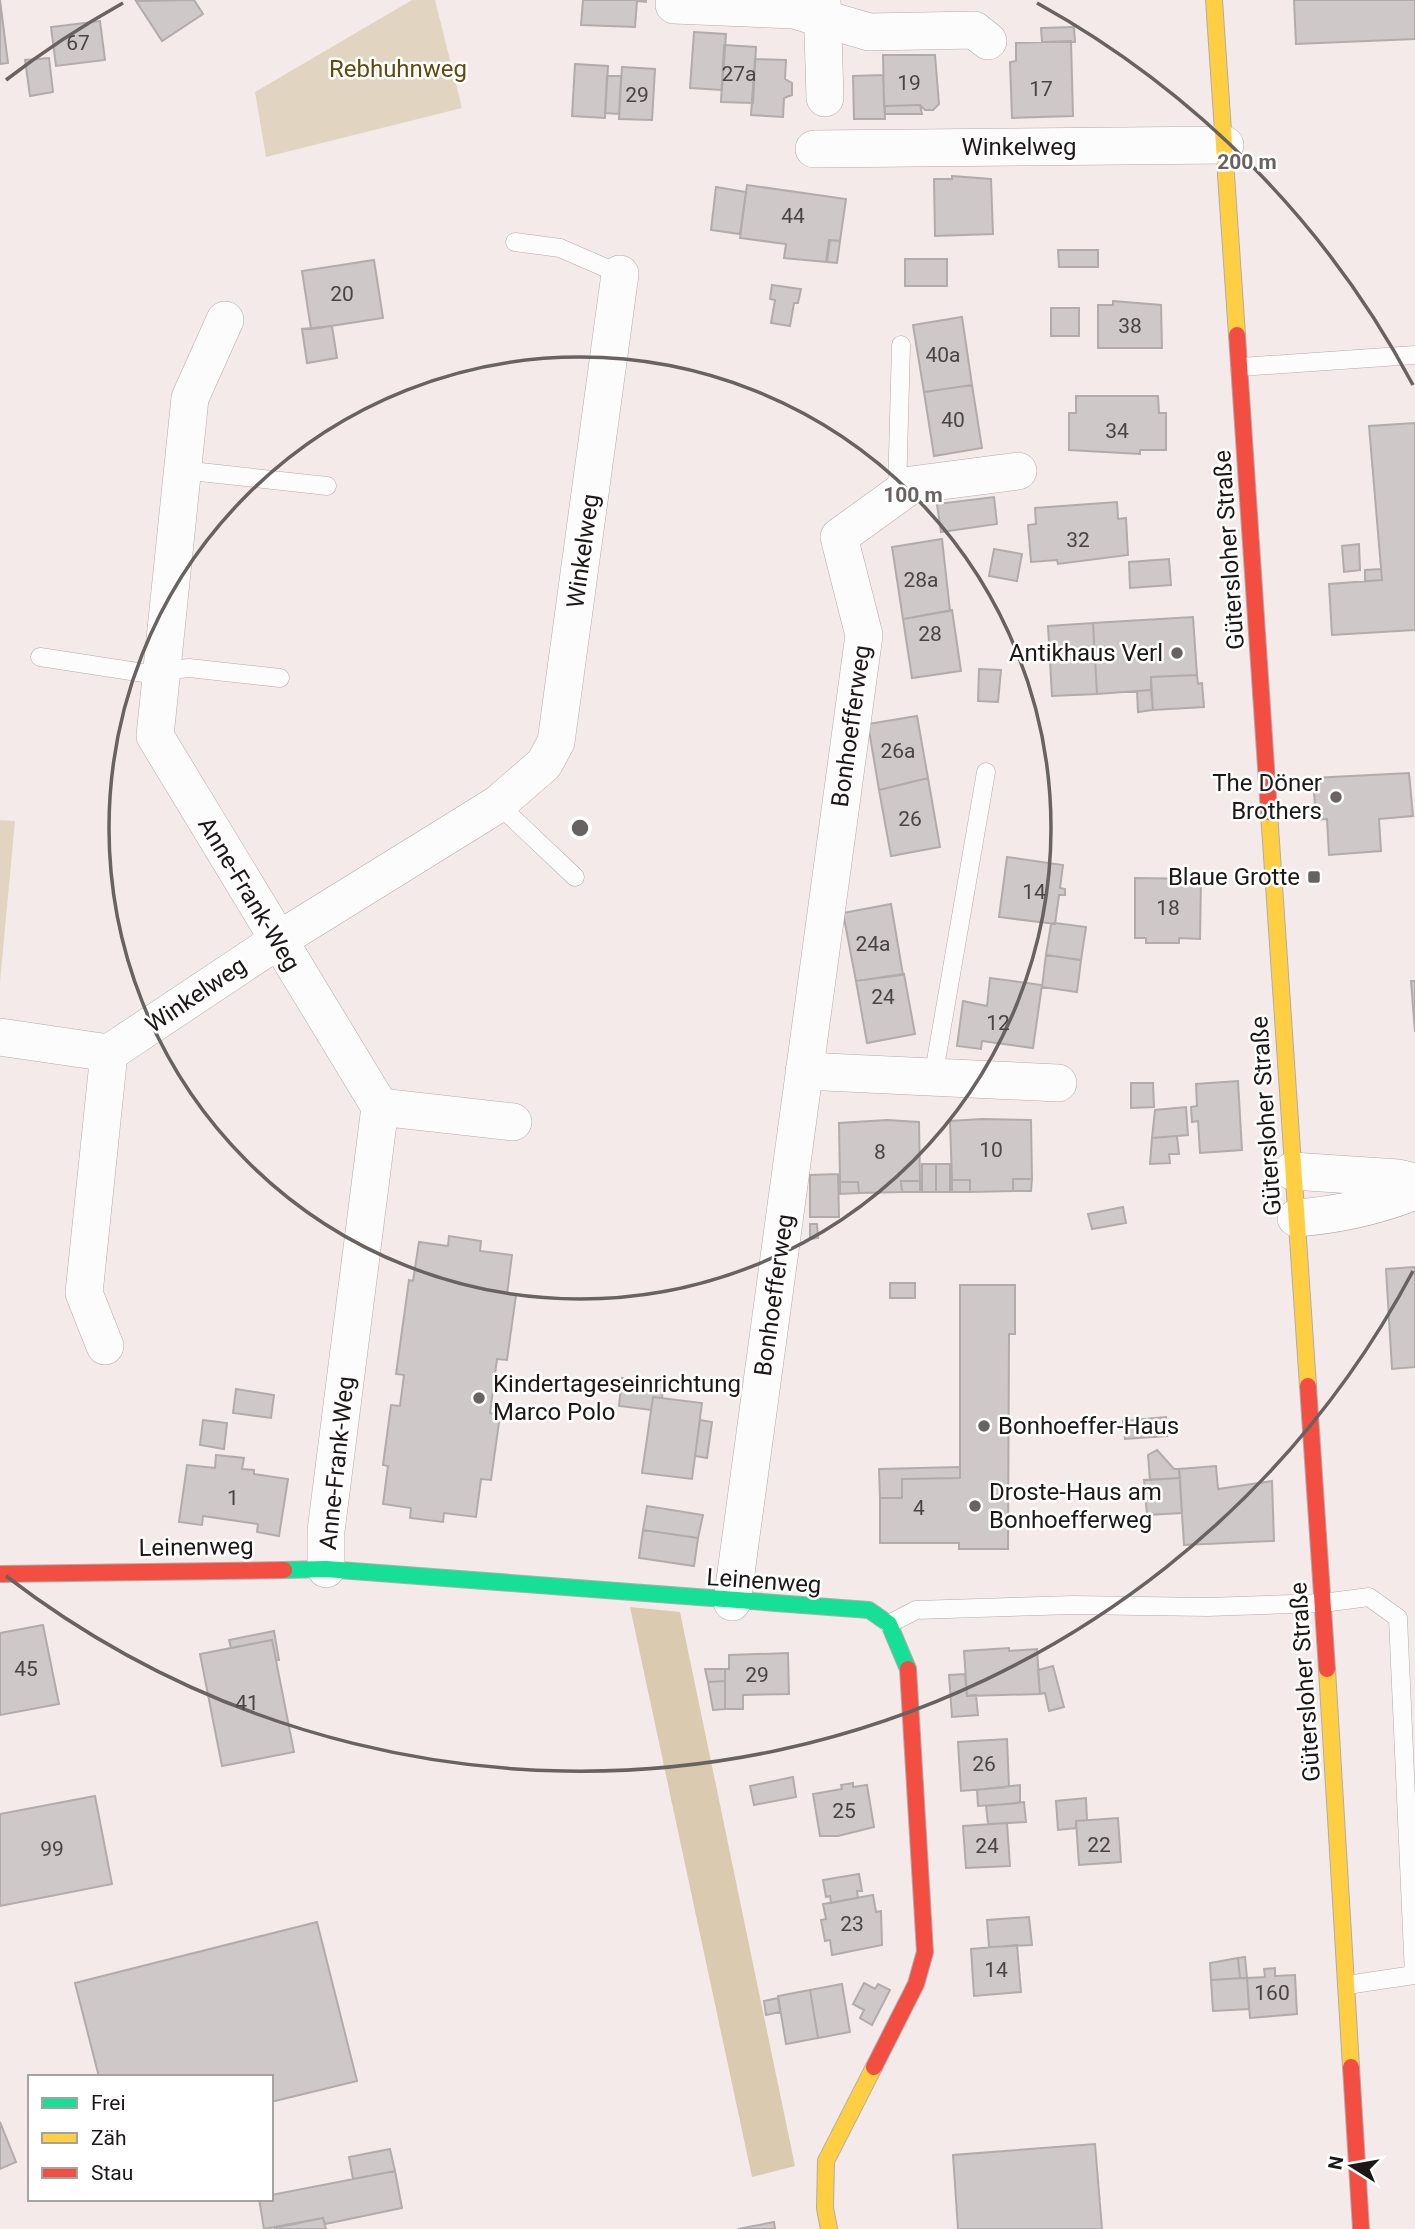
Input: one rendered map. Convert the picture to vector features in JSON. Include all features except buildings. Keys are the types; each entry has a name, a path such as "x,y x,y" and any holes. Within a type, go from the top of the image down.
{"main road":[{"name":"Gütersloher Straße","path":"1214,0 1323,1603 1361,2229"},
{"name":"Leinenweg","path":"0,1574 326,1569 732,1602 869,1610 889,1624"},
{"path":"829,2229 825,2208 826,2161 916,1984 925,1951 908,1670 889,1624"}],"street":[{"path":"674,5 822,9 869,32 974,30 988,41"},
{"path":"822,9 825,98"},
{"name":"Winkelweg","path":"814,149 1224,145"},
{"name":"Winkelweg","path":"109,1053 277,941 498,804 544,764 556,742 620,274"},
{"name":"Anne-Frank-Weg","path":"225,320 190,398 155,736 380,1107 326,1531 326,1569"},
{"name":"Bonhoefferweg","path":"732,1602 864,635 839,537 911,485 1018,471"},
{"path":"0,1037 109,1053 84,1293 105,1346"},
{"path":"804,1071 1058,1083"},
{"path":"380,1107 513,1122"},
{"path":"1292,1171 1398,1178 1415,1182"},
{"path":"1296,1218 1343,1214 1377,1206 1415,1191"}],"lane":[{"path":"515,242 560,248 620,274"},
{"path":"897,493 901,345"},
{"path":"1240,367 1415,355"},
{"path":"182,470 327,486"},
{"path":"40,657 144,673 189,668 280,678"},
{"path":"933,1077 986,772"},
{"path":"498,804 575,877"},
{"path":"889,1624 916,1610 1073,1605 1208,1607 1323,1603 1369,1597 1398,1618 1414,1975 1347,1985"}],"green space":[{"name":"Rebhuhnweg","path":"412,0 435,0 462,108 266,157 255,92"},
{"path":"0,820 15,821 0,982"}],"shaded area":[{"path":"630,1607 680,1612 795,2166 752,2177"}],"traffic: fast":[{"path":"284,1570 326,1569 869,1610 889,1624 908,1669"}],"traffic: slow":[{"path":"1214,0 1237,335"},
{"path":"1269,812 1308,1386"},
{"path":"1327,1669 1351,2067"},
{"path":"829,2229 825,2208 826,2161 874,2067"}],"traffic: jam":[{"path":"1237,335 1269,812"},
{"path":"1308,1386 1327,1669"},
{"path":"0,1574 284,1570"},
{"path":"874,2067 916,1984 925,1952 908,1669"},
{"path":"1351,2067 1361,2229"}],"place":[{"name":"Antikhaus Verl","path":"1177,653"},
{"name":"The Döner Brothers","path":"1336,797"},
{"name":"Blaue Grotte","path":"1314,877"},
{"name":"Kindertageseinrichtung Marco Polo","path":"479,1398"},
{"name":"Bonhoeffer-Haus","path":"984,1426"},
{"name":"Droste-Haus am Bonhoefferweg","path":"975,1506"}]}
